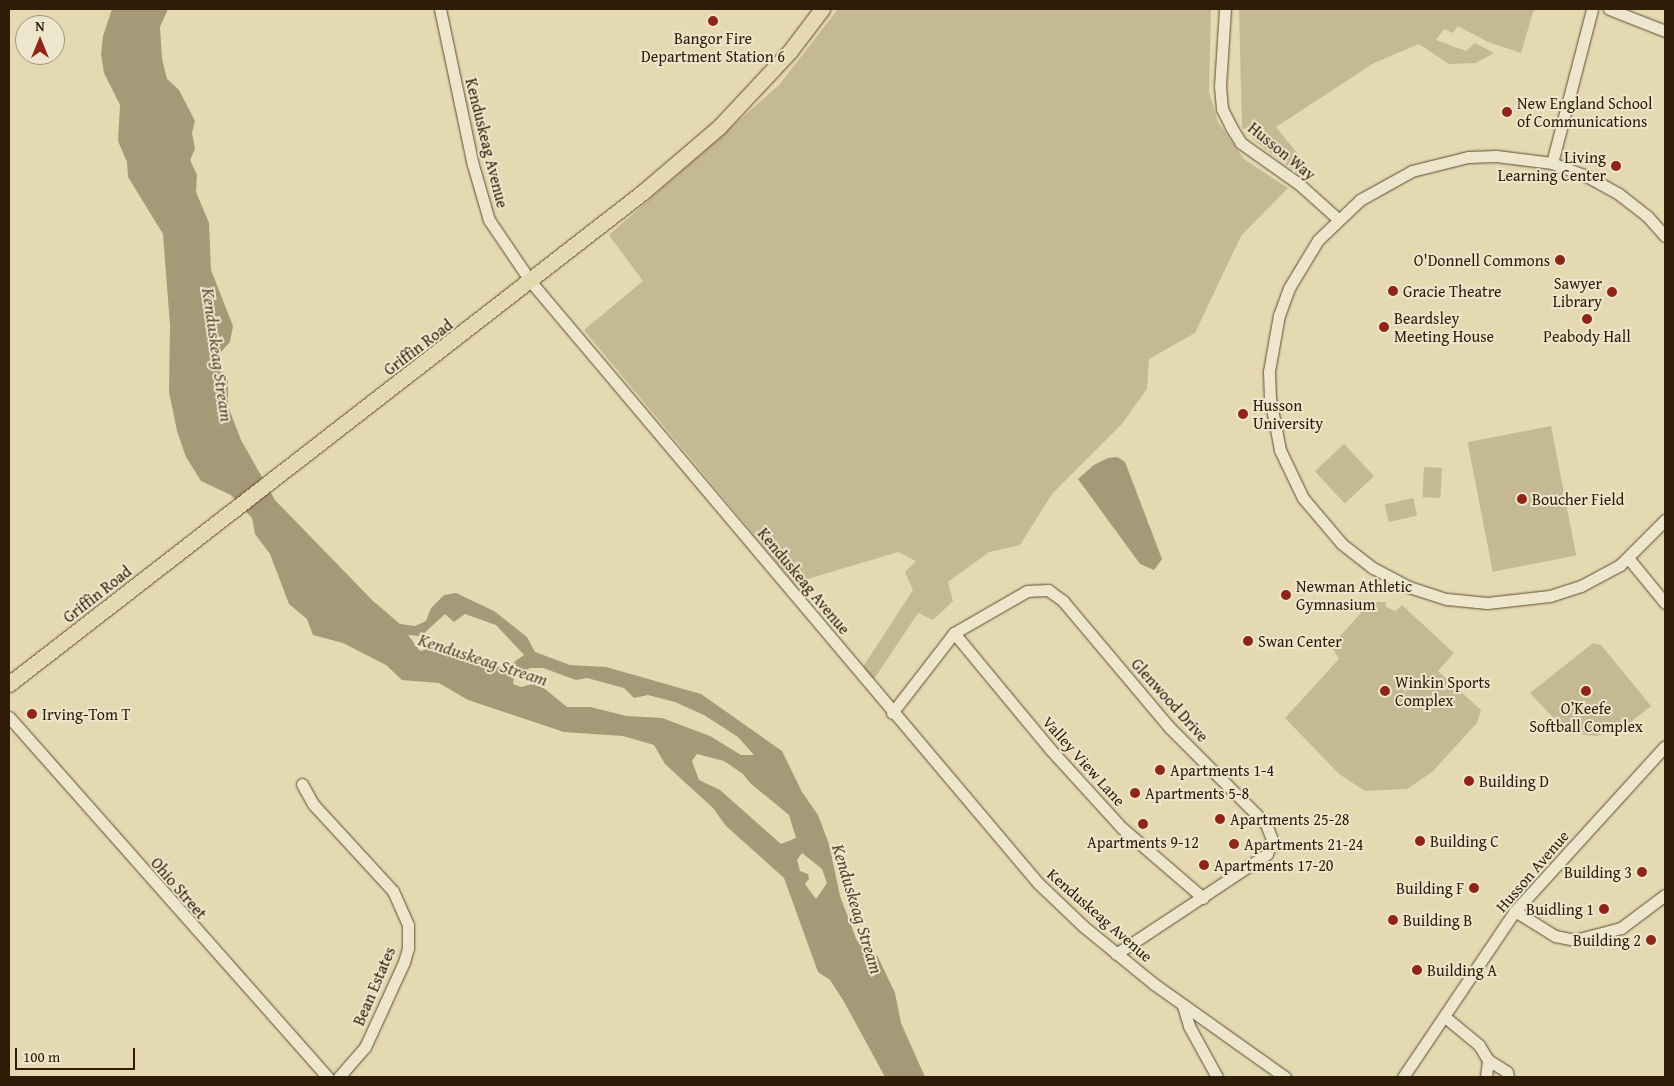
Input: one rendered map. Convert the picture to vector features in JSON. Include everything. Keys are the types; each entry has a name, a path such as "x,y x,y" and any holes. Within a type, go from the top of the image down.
{"main road":[{"name":"Griffin Road","path":"9,684 531,282 719,127 790,51 822,9"}],"street":[{"name":"Kenduskeag Avenue","path":"440,9 472,165 489,220 531,282 1026,870 1072,916 1116,954 1183,1006 1285,1077"},
{"name":"Husson Way","path":"1225,9 1220,86 1222,109 1231,127 1241,143 1299,184 1338,219"},
{"path":"1552,163 1592,9"},
{"path":"1609,9 1665,31"},
{"path":"1665,236 1647,216 1618,194 1586,176 1552,163 1496,156 1440,162 1385,184 1338,219 1313,248 1289,288 1276,324 1269,371 1270,398 1280,450 1303,498 1327,530 1373,568 1409,587 1447,598 1487,603 1550,596 1581,586 1629,559 1665,520"},
{"path":"1629,559 1665,604"},
{"name":"Glenwood Drive","path":"892,713 954,633 1027,591 1048,590 1063,600 1169,727 1266,824 1272,840 1267,854 1116,954"},
{"name":"Valley View Lane","path":"954,633 1050,749 1122,828 1203,898"},
{"name":"Ohio Street","path":"9,717 328,1077"},
{"name":"Husson Avenue","path":"1403,1077 1516,912 1665,746"},
{"name":"Bean Estates","path":"302,784 313,804 393,891 408,924 408,948 404,962 365,1047 339,1077"},
{"path":"1516,912 1555,936 1575,940 1621,928 1665,895"},
{"path":"1183,1006 1189,1026 1217,1077"},
{"path":"1445,1017 1479,1045 1488,1060 1506,1072 1508,1077"},
{"path":"1486,1077 1488,1060"}],"shaded area":[{"path":"838,9 1211,9 1209,92 1218,122 1244,159 1288,188 1241,236 1195,333 1149,359 1147,389 1121,425 1052,494 1020,545 989,552 948,582 953,601 933,620 918,613 872,682 861,670 913,590 905,572 916,561 898,552 794,583 584,330 643,281 609,235 779,85"},
{"path":"1239,9 1534,9 1521,53 1488,42 1458,26 1453,33 1444,29 1436,40 1466,51 1475,43 1494,53 1476,63 1449,64 1419,44 1374,63 1276,127 1313,173 1304,178 1258,143 1242,127"},
{"name":"Boucher Field","path":"1551,426 1576,556 1493,572 1468,442"},
{"path":"1344,444 1374,476 1345,503 1315,471"},
{"path":"1424,467 1442,468 1440,498 1422,497"},
{"path":"1413,498 1417,516 1389,522 1385,505"},
{"name":"Winkin Sports Complex","path":"1366,602 1371,608 1372,602 1386,602 1386,607 1396,611 1402,605 1454,653 1438,671 1481,710 1477,723 1432,772 1407,789 1365,791 1339,774 1285,718 1339,659 1331,646 1361,613 1358,610"},
{"name":"O’Keefe Softball Complex","path":"1593,643 1601,645 1651,706 1622,729 1596,736 1578,734 1562,727 1530,693"}],"water":[{"name":"Kenduskeag Stream","path":"112,9 168,9 160,27 162,59 167,79 179,90 195,121 192,133 195,149 190,160 197,175 196,192 209,223 211,270 233,326 230,342 220,353 218,364 228,380 228,406 241,440 275,500 373,601 400,624 415,626 426,621 431,608 444,595 456,593 494,611 527,637 535,652 570,665 606,667 701,694 782,751 802,792 818,815 829,844 840,896 857,941 878,957 895,993 901,1023 925,1077 885,1077 843,1000 830,980 818,972 784,878 726,826 713,808 665,764 654,745 623,736 564,732 468,700 439,683 402,680 386,665 343,643 313,635 307,619 289,604 270,554 255,534 252,518 231,495 201,481 186,457 177,431 169,392 170,325 163,234 128,177 127,162 118,141 120,105 104,73 101,54 103,36","holes":["445,614 454,622 465,614 496,625 524,655 507,667 491,667 460,649 435,647 420,651 408,635 421,636","530,668 543,668 576,680 587,678 624,688 634,698 648,695 675,702 704,715 738,737 754,755 741,755 710,736 662,718 627,716 590,707 567,707 545,689 533,684 521,687 513,684 514,678","697,754 724,761 743,774 750,783 789,815 796,838 781,844 720,790 699,780 692,761","802,853 822,869 827,883 816,899 805,884 809,879 808,874 800,871 797,860"]},
{"path":"1117,457 1125,462 1162,559 1154,570 1140,564 1078,479 1094,465 1108,458"}],"place":[{"name":"Bangor Fire Department Station 6","path":"713,21"},
{"name":"New England School of Communications","path":"1507,112"},
{"name":"Living Learning Center","path":"1616,166"},
{"name":"O'Donnell Commons","path":"1560,260"},
{"name":"Gracie Theatre","path":"1393,291"},
{"name":"Sawyer Library","path":"1612,292"},
{"name":"Peabody Hall","path":"1587,319"},
{"name":"Beardsley Meeting House","path":"1384,327"},
{"name":"Husson University","path":"1243,414"},
{"name":"Boucher Field","path":"1522,499"},
{"name":"Newman Athletic Gymnasium","path":"1286,595"},
{"name":"Swan Center","path":"1248,641"},
{"name":"Winkin Sports Complex","path":"1385,691"},
{"name":"O’Keefe Softball Complex","path":"1586,691"},
{"name":"Irving-Tom T","path":"32,714"},
{"name":"Apartments 1-4","path":"1160,770"},
{"name":"Building D","path":"1469,781"},
{"name":"Apartments 5-8","path":"1135,793"},
{"name":"Apartments 25-28","path":"1220,819"},
{"name":"Apartments 9-12","path":"1143,824"},
{"name":"Building C","path":"1420,841"},
{"name":"Apartments 21-24","path":"1234,844"},
{"name":"Apartments 17-20","path":"1204,865"},
{"name":"Building 3","path":"1642,872"},
{"name":"Building F","path":"1474,888"},
{"name":"Buidling 1","path":"1604,909"},
{"name":"Building B","path":"1393,920"},
{"name":"Building 2","path":"1651,940"},
{"name":"Building A","path":"1417,970"}]}
